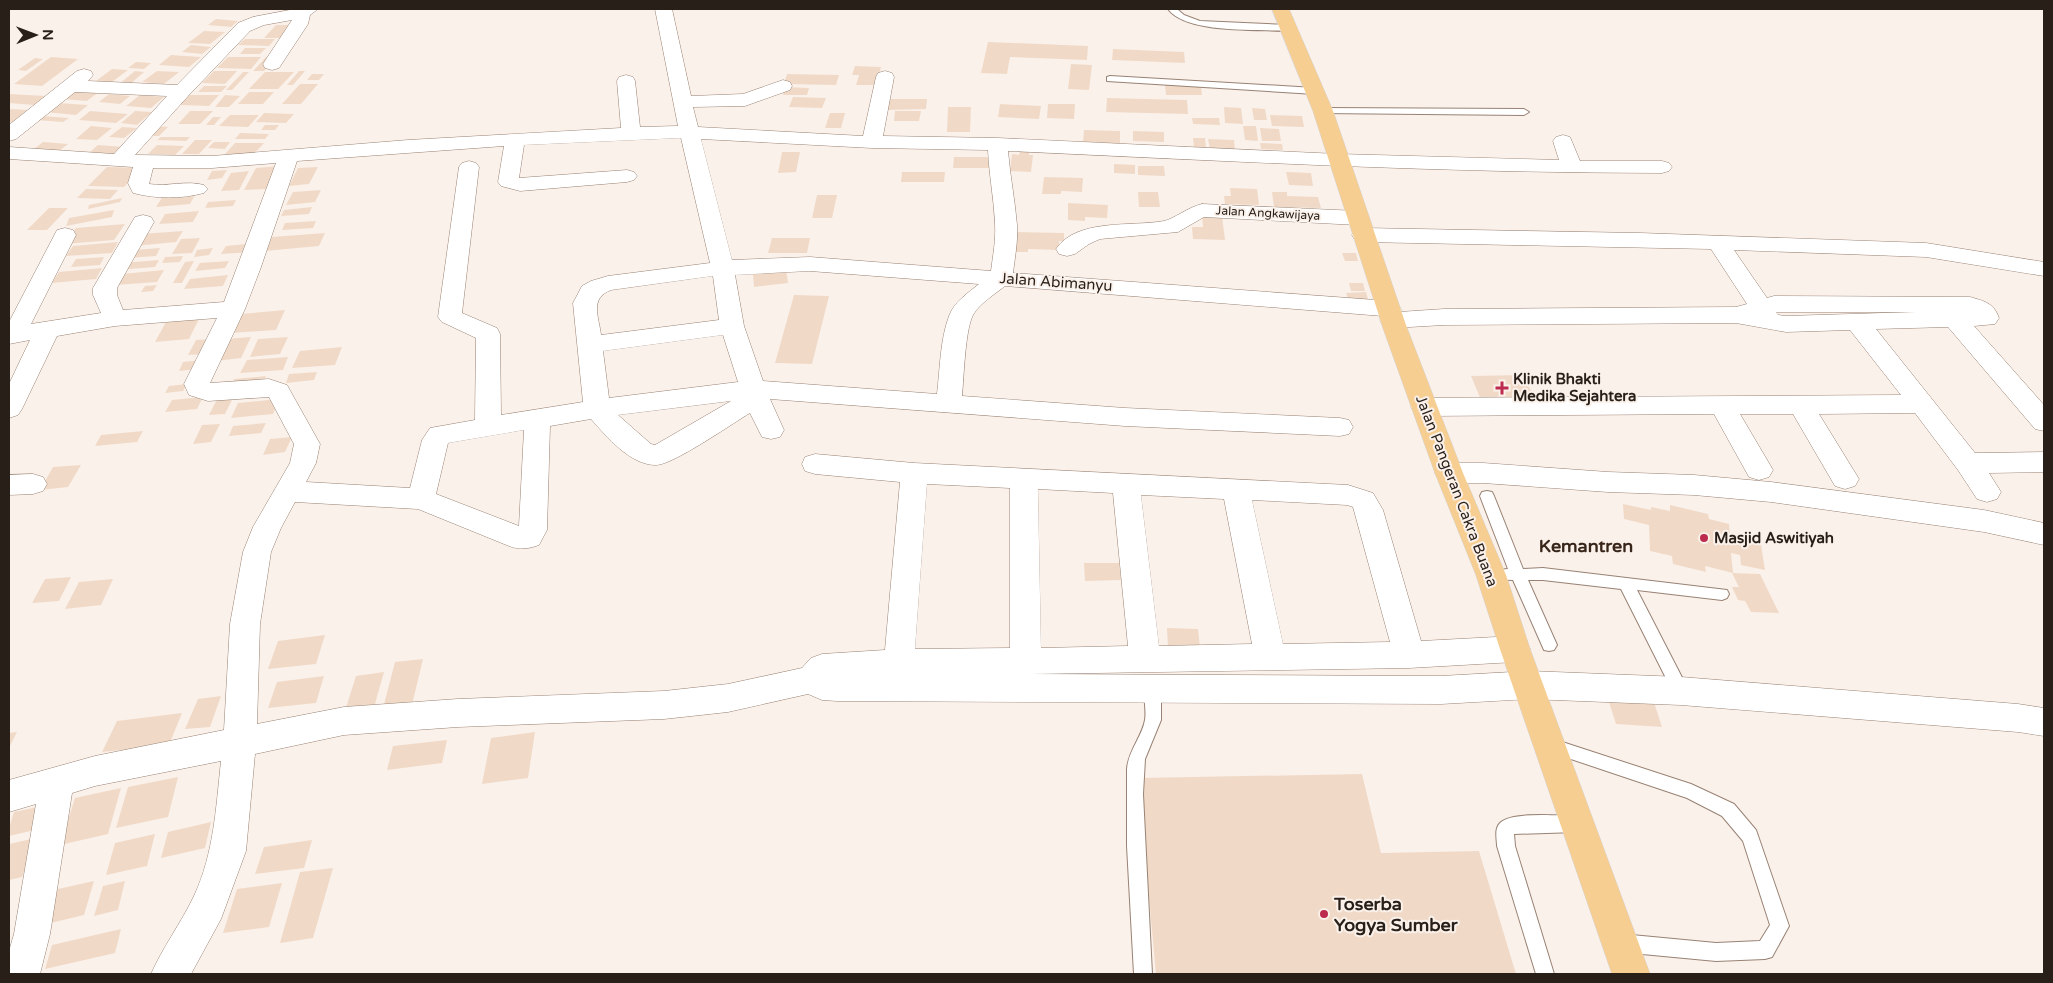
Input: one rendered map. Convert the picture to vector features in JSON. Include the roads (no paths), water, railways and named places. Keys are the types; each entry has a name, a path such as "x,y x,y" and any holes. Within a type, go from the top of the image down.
{"main road":[{"name":"Jalan Pangeran Cakra Buana","path":"1284,18 1319,101 1391,314 1449,472 1491,575 1515,649 1631,974"}],"street":[{"path":"663,9 689,132 723,268 732,326 755,393 771,430"},
{"path":"272,64 300,24 304,11"},
{"path":"119,161 182,91 248,24 304,11"},
{"path":"872,142 885,77"},
{"path":"9,135 77,80 182,91"},
{"path":"626,81 631,133"},
{"path":"683,102 745,100 783,86"},
{"path":"9,153 119,161 212,162 515,140 631,133 689,132 872,142 998,144 1338,160 1572,167 1662,167"},
{"path":"515,140 508,182 510,184 520,185 628,176"},
{"path":"1563,141 1572,167"},
{"path":"949,403 954,350 961,315 969,304 1001,278 1006,243 1006,224 1000,183 998,144"},
{"path":"170,974 208,906 228,851 240,742 245,624 257,552 267,527 303,463 307,444 278,391 269,388 208,392 198,390 197,384 233,309 250,267 289,155"},
{"path":"146,162 138,183 140,189 159,192 197,189"},
{"path":"469,167 450,317 488,334 488,427"},
{"name":"Jalan Angkawijaya","path":"1067,249 1082,239 1097,233 1178,225 1202,210 1360,226 1640,240 1926,250 2044,269"},
{"path":"115,318 105,295 105,288 143,222"},
{"path":"11,335 65,235"},
{"path":"1718,243 1766,314 1786,324 1857,322 1949,312"},
{"name":"Jalan Abimanyu","path":"597,409 584,303 587,293 595,287 608,283 723,268 810,264 1001,278 1391,314 1444,317 1766,314"},
{"path":"1766,314 1774,304 1949,312 2044,422"},
{"path":"11,335 115,318 233,309"},
{"path":"1857,322 1968,463 1987,492"},
{"path":"590,345 732,326"},
{"path":"9,409 48,329"},
{"path":"421,499 435,440 439,435 597,409 755,393 949,403 1125,417 1340,427"},
{"path":"597,409 614,428 643,452 656,455 663,453 755,393"},
{"path":"1800,404 1846,479"},
{"path":"1424,406 1921,404"},
{"path":"1722,405 1759,470"},
{"path":"287,491 421,499 519,538 529,537 533,530 537,420"},
{"path":"1968,463 2044,462"},
{"path":"815,464 1024,479 1348,495 1363,500 1369,510 1408,655"},
{"path":"899,662 914,472"},
{"path":"1449,472 1608,482 1694,485 1771,492 1984,521 2044,534"},
{"path":"1024,479 1026,661"},
{"path":"1126,484 1145,658"},
{"path":"1236,489 1270,656"},
{"path":"9,796 95,771 344,721 458,713 664,705 728,698 811,680 822,668 899,662 1408,655 1515,649"},
{"path":"811,680 822,686 837,687 1441,690 1529,685 1681,691 2018,718 2044,722"},
{"path":"21,974 32,934 57,781"}],"lane":[{"path":"1172,9 1181,18 1199,24 1284,18"},
{"path":"1110,79 1319,101 1524,112"},
{"path":"1487,496 1549,645"},
{"path":"1491,575 1543,574 1722,594"},
{"path":"1626,584 1681,691"},
{"path":"1144,974 1134,796 1135,766 1139,751 1150,729 1154,708 1152,689"},
{"path":"1550,744 1691,792 1728,810 1750,836 1780,926 1765,950 1716,952 1620,943"},
{"path":"1545,974 1506,846 1505,830 1512,825 1577,824"}],"place":[{"name":"Klinik Bhakti Medika Sejahtera","path":"1502,388"},
{"name":"Masjid Aswitiyah","path":"1704,538"},
{"name":"Toserba Yogya Sumber","path":"1324,914"}],"district":[{"name":"Kemantren","path":"1586,546"}]}
